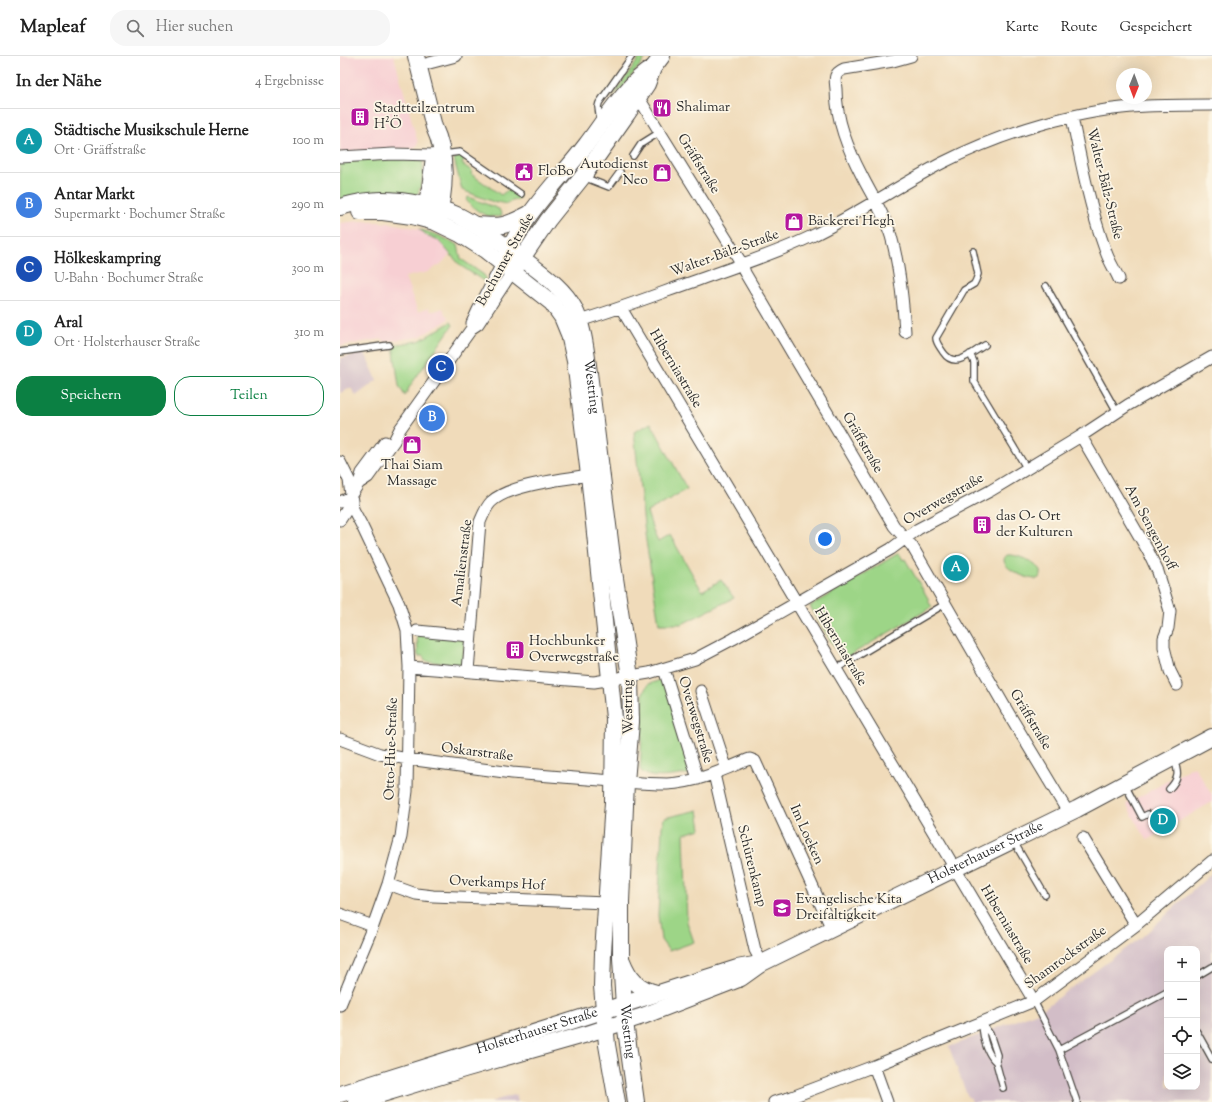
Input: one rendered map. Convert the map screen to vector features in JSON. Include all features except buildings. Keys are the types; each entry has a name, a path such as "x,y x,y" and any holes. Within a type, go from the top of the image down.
{"main road":[{"path":"417,61 434,127 433,139 438,154 433,168 431,214"},
{"name":"Bochumer Straße","path":"507,268 516,254 548,220 584,175 643,73 658,62"},
{"name":"Bochumer Straße","path":"516,254 522,226 532,212 575,160 601,125 631,96"},
{"path":"340,207 367,201 382,200 431,214"},
{"path":"340,215 358,212 431,214"},
{"path":"474,225 490,227 505,226 532,212"},
{"name":"Westring","path":"431,214 458,216 474,225 544,275 561,291 574,309 579,320 585,348 613,565 630,677 631,722 620,781 606,904 603,953 602,986 605,1028 617,1102"},
{"name":"Westring","path":"431,214 471,241 552,303 562,317 566,326 575,361 589,475 620,781 620,958 623,1005 636,1102"},
{"name":"Holsterhauser Straße","path":"340,1094 604,1012 657,993 738,968 760,964 1012,840 1069,814 1212,738"},
{"path":"620,958 626,973 633,981 646,990 657,993"},
{"name":"Holsterhauser Straße","path":"356,1102 625,1022 705,993 741,978 760,964"}],"street":[{"path":"417,61 456,56"},
{"path":"905,332 902,296 894,248 876,200 862,176 844,136 839,117 835,77 844,69 893,61 911,56"},
{"name":"Gräffstraße","path":"631,96 642,104 742,264 745,273 894,526 912,546 1009,714 1069,814"},
{"name":"Walter-Bälz-Straße","path":"579,320 621,308 783,249 841,221 942,163 1017,132 1072,117 1109,110 1146,106 1212,105"},
{"name":"Walter-Bälz-Straße","path":"1072,117 1083,172 1096,222 1106,253 1119,279"},
{"path":"340,157 393,154 438,154"},
{"name":"Bochumer Straße","path":"340,520 348,508 347,498 359,483 368,477 394,441 400,429 472,328 473,321 478,310 507,268"},
{"name":"Hiberniastraße","path":"621,308 1034,1001"},
{"name":"Overwegstraße","path":"409,667 594,682 630,677 664,669 695,659 892,549 918,529 990,491 1081,436 1117,412 1212,357"},
{"name":"Am Sengenhoff","path":"1081,436 1148,551 1158,572 1170,611 1168,628 1164,638 1164,647 1170,671 1177,685"},
{"name":"Otto-Hue-Straße","path":"340,462 349,480 347,498 399,604 406,630 409,667 407,791 404,819 399,844 388,884 373,926 340,1005"},
{"name":"Amalienstraße","path":"468,672 480,522 490,503 506,492 524,487 589,475"},
{"path":"417,631 470,636"},
{"name":"Overwegstraße","path":"664,669 698,779"},
{"path":"701,691 727,768"},
{"name":"Oskarstraße","path":"340,739 380,754 408,759 512,773 666,784 698,779 747,760"},
{"name":"Im Loeken","path":"747,760 754,760 757,764 832,929"},
{"name":"Schürenkamp","path":"714,774 755,950 760,964"},
{"path":"1083,838 1136,925"},
{"name":"Shamrockstraße","path":"774,1102 792,1097 874,1066 1034,1001 1136,925 1212,861"},
{"name":"Overkamps Hof","path":"388,884 416,894 433,896 606,904"},
{"path":"340,914 373,926"},
{"path":"874,1066 887,1102 891,1102"}],"lane":[{"path":"601,125 599,103 632,56"},
{"path":"633,156 641,144 660,132"},
{"path":"438,154 460,152 521,194"},
{"path":"584,175 591,180 609,187 620,172"},
{"path":"973,251 978,274 976,280 974,284 964,290 936,338 936,342 946,357 957,361 985,345"},
{"path":"1046,286 1117,412"},
{"path":"340,352 389,345"},
{"path":"970,354 974,362 974,381 1027,469"},
{"path":"836,669 945,604"},
{"path":"1169,789 1173,785 1178,770 1174,759"},
{"path":"1125,784 1139,805 1142,817 1148,814"},
{"path":"1012,840 1045,895"},
{"path":"1200,974 1212,967"},
{"path":"1059,1050 1164,994"},
{"path":"1034,1001 1059,1050 1077,1102"},
{"path":"982,1023 990,1034 998,1055 996,1062 1003,1088"},
{"path":"1200,1037 1212,1059"}],"shaded area":[{"path":"340,56 394,56 418,143 415,148 340,153"},
{"path":"361,221 390,223 419,229 428,236 438,240 450,254 441,264 428,272 405,277 418,312 429,308 430,311 435,311 443,308 445,314 449,318 445,322 419,337 384,342 383,339 340,346 340,223"},
{"path":"365,353 377,380 356,396 351,388 340,393 340,358"},
{"path":"1194,766 1212,795 1212,802 1147,840 1126,804"},
{"path":"1212,873 1212,1102 972,1102 970,1097 968,1098 949,1047 1040,1011 1142,937"},
{"path":"516,1094 518,1102 490,1102"}],"green space":[{"path":"641,56 647,56 623,87 611,98"},
{"path":"458,156 465,158 462,164 472,171 471,174 501,195 510,190 520,197 505,204 499,202 496,203 462,190 454,159"},
{"path":"363,158 422,159 423,176 417,198 340,202 340,160"},
{"path":"468,197 499,209 502,216 496,217 482,213 466,200"},
{"path":"419,229 440,236 458,245 461,259 484,275 485,282 461,266 438,240 428,236"},
{"path":"451,322 453,325 410,386 405,396 399,386 393,345 419,341"},
{"path":"651,423 687,489 647,512 658,542 670,535 702,591 721,580 734,598 682,624 659,624 645,534 634,432"},
{"path":"899,553 903,560 905,559 932,607 842,660 810,606"},
{"path":"1007,555 1021,557 1034,564 1040,570 1040,577 1033,579 1020,575 1008,568 1004,559"},
{"path":"417,634 465,639 462,664 425,661 423,656 418,656"},
{"path":"664,679 692,773 656,777 643,773 640,769 643,693 648,684"},
{"path":"698,810 701,829 684,834 687,922 694,942 669,951 661,940 658,915 662,826 664,818"}],"place":[{"name":"Shalimar","path":"662,108"},
{"name":"Stadtteilzentrum H²Ö","path":"360,117"},
{"name":"FloBo","path":"524,172"},
{"name":"Autodienst Neo","path":"662,173"},
{"name":"Bäckerei Hegh","path":"794,222"},
{"name":"Hölkeskampring","path":"441,368"},
{"name":"Antar Markt","path":"432,418"},
{"name":"Thai Siam Massage","path":"412,445"},
{"name":"das O- Ort der Kulturen","path":"982,525"},
{"name":"Städtische Musikschule Herne","path":"956,568"},
{"name":"Hochbunker Overwegstraße","path":"515,650"},
{"name":"Aral","path":"1163,821"},
{"name":"Evangelische Kita Dreifaltigkeit","path":"782,908"}]}
